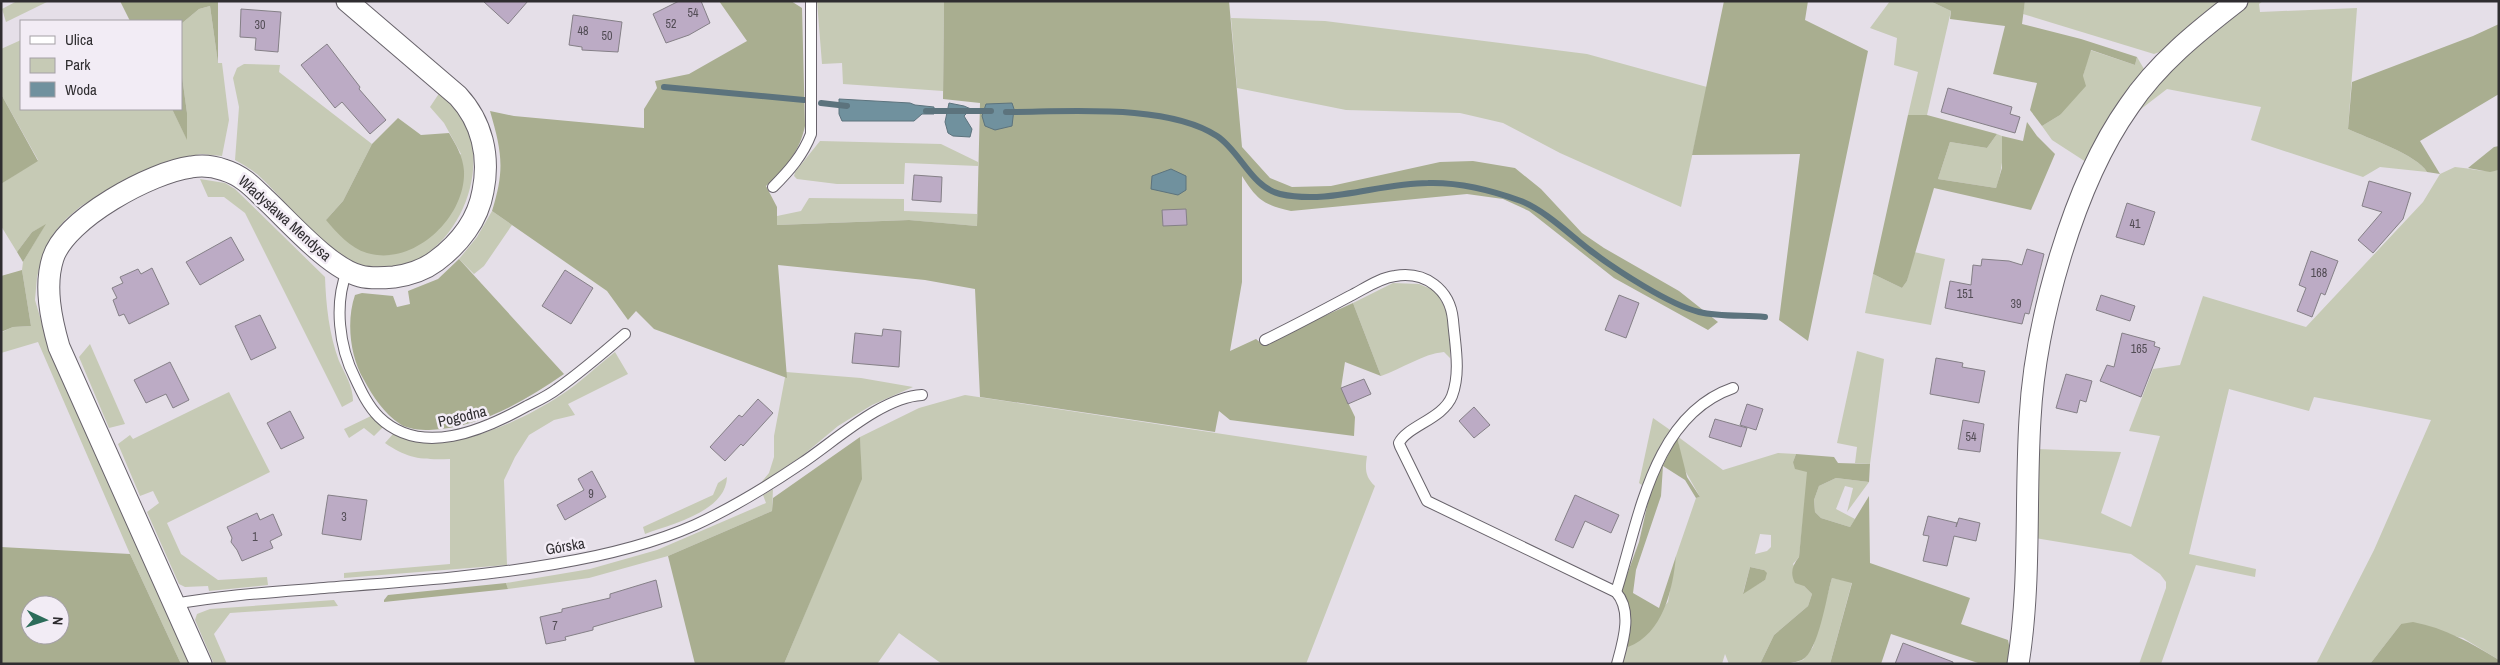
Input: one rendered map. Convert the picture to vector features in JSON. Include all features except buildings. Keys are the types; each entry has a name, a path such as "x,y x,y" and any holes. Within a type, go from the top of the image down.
{"street":[{"name":"Władysława Mendysa","path":"200,664 59,347 53,327 49,290 54,256 62,240 88,214 108,202 173,171 208,166 236,174 248,182 328,258 347,271 371,278 390,277 419,270 440,258 467,230 478,208 484,186 485,159 479,127 467,106 347,1"},
{"path":"2018,664 2024,590 2028,446 2034,373 2049,298 2063,251 2093,173 2129,104 2172,55 2237,1"}],"lane":[{"path":"773,187 792,168 811,134 813,124 811,1"},
{"name":"Pogodna","path":"347,271 341,288 340,312 341,333 348,366 365,398 378,416 397,430 423,438 460,435 497,423 556,390 625,334"},
{"path":"1266,340 1385,278 1408,275 1419,276 1432,282 1445,296 1450,306 1456,382 1450,400 1434,417 1403,436 1399,443 1427,501 1616,592 1623,601 1625,624 1617,664"},
{"path":"1616,592 1646,492 1661,454 1694,412 1712,397 1733,388"},
{"name":"Górska","path":"174,604 256,592 488,574 561,563 631,548 672,535 698,524 774,481 880,410 909,396 922,394"}],"green space":[{"path":"17,1 49,1 6,22 2,9"},
{"path":"120,1 218,1 218,63 210,6 199,9 182,23 182,20 130,20"},
{"path":"719,1 791,1 802,8 805,126 795,152 766,186 777,207 777,225 909,220 977,226 980,103 943,99 944,1 1229,1 1242,147 1270,178 1292,187 1331,186 1440,162 1473,161 1515,168 1541,189 1582,233 1604,248 1679,291 1718,322 1708,330 1614,278 1529,211 1503,199 1467,194 1291,211 1262,200 1252,191 1242,176 1242,282 1230,351 1256,339 1262,344 1353,303 1381,376 1345,362 1341,388 1355,417 1354,436 1230,420 1219,411 1215,432 980,397 975,289 925,280 778,265 787,378 654,329 636,311 628,320 607,291 492,211 499,184 500,161 497,138 490,111 514,116 644,128 644,109 657,88 655,81 689,74 747,41"},
{"path":"817,1 944,1 943,91 843,84 842,63 822,64"},
{"path":"1724,1 1808,1 1805,20 1868,51 1808,341 1779,320 1800,154 1692,155"},
{"path":"1890,1 1930,1 1951,11 1927,115 1908,115 1918,72 1894,65 1897,38 1870,28"},
{"path":"1930,1 2025,1 2022,24 2081,39 2137,57 2135,65 2091,50 2083,76 2086,86 2060,115 2042,126 2030,110 2037,83 1993,74 2005,26 1950,19 1951,11"},
{"path":"2025,1 2228,1 2171,48 2154,54 2023,14"},
{"path":"2248,1 2263,1 2259,4 2260,12 2357,8 2348,129 2403,153 2414,159 2427,172 2380,167 2363,177 2251,140 2261,107 2167,89 2128,119 2168,68 2201,37"},
{"path":"210,6 218,63 222,63 229,120 222,156 201,154 168,161 81,206 54,233 43,254 37,277 35,300 46,337 189,664 181,664 130,554 38,342 1,353 2,332 13,327 31,326 22,270 23,262 45,225 32,232 17,252 1,226 1,184 38,160 1,94 1,49 20,40 20,110 172,110 187,139 187,113 182,76 182,23 199,9"},
{"path":"1231,18 1325,21 1587,54 1707,87 1681,207 1560,153 1503,123 1460,113 1346,110 1237,88"},
{"path":"2499,24 2499,94 2420,141 2440,174 2427,172 2414,159 2403,153 2348,129 2352,82 2473,36"},
{"path":"2090,50 2135,65 2137,57 2144,69 2143,75 2086,162 2052,140 2042,126 2060,115 2083,76"},
{"path":"244,64 280,65 279,72 372,144 343,201 326,220 461,154 444,123 430,107 440,92 458,112 468,129 473,159 471,184 463,209 450,231 433,249 412,262 389,268 363,266 335,251 307,226 257,174 235,160 239,107 233,78 237,68"},
{"path":"182,76 187,113 187,140 172,110 182,110"},
{"path":"1,94 38,161 1,184"},
{"path":"1908,115 1927,115 1997,134 1987,148 1950,142 1938,179 1996,188 2002,168 2002,136 2023,141 2027,122 2037,136 2055,154 2031,210 1934,188 1907,281 1902,288 1873,274"},
{"path":"398,118 421,135 449,133 462,160 464,171 462,188 456,205 447,221 419,245 402,253 385,255 367,253 349,244 326,220 343,201 372,144"},
{"path":"1997,134 2002,136 2003,156 1996,188 1938,179 1950,142 1987,148"},
{"path":"820,141 941,144 978,162 978,166 905,163 904,184 837,184 797,179 794,176 795,172"},
{"path":"2499,146 2499,170 2490,172 2468,168 2494,147"},
{"path":"2455,167 2483,171 2499,170 2499,660 2463,638 2401,624 2370,664 2316,664 2374,550 2431,420 2314,397 2309,411 2229,389 2189,554 2256,569 2255,577 2196,565 2161,664 2139,664 2166,588 2166,582 2160,574 2131,554 2035,538 2036,449 2121,452 2101,513 2131,527 2160,436 2129,431 2153,369 2180,365 2203,296 2306,327 2423,202 2440,174"},
{"path":"200,179 225,183 235,189 325,277 330,330 339,361 350,385 353,401 342,407 245,213 224,197 208,197"},
{"path":"809,198 904,199 904,211 977,214 977,226 908,220 777,225 777,216 801,211"},
{"path":"492,211 512,225 484,266 474,274 459,259 477,237"},
{"path":"46,224 23,262 17,252 32,232"},
{"path":"1914,252 1945,259 1931,325 1865,313 1873,274 1902,288 1907,281"},
{"path":"459,259 564,374 517,403 483,419 448,428 425,430 406,427 394,420 379,404 355,361 350,327 355,295 362,293 393,296 397,307 410,304 408,291 438,279"},
{"path":"22,270 31,326 13,327 1,332 1,276"},
{"path":"1393,283 1419,284 1436,291 1450,318 1450,358 1444,352 1436,353 1381,376 1353,303"},
{"path":"90,344 125,424 109,428 79,357"},
{"path":"1857,351 1884,359 1870,464 1855,463 1857,447 1837,443"},
{"path":"615,352 628,374 568,404 575,415 554,420 529,435 515,457 504,480 507,565 344,578 344,573 450,564 450,459 424,459 401,452 385,443 393,434 412,440 452,441 471,437 510,423 561,395"},
{"path":"786,372 861,378 913,387 872,405 838,426 802,456 760,484 769,473 774,457 774,436"},
{"path":"229,392 270,472 167,523 181,554 218,580 267,577 268,585 209,591 208,586 185,587 179,584 147,512 159,503 153,491 140,496 118,444 130,435 133,439"},
{"path":"965,395 1367,456 1366,472 1375,486 1306,664 942,664 899,633 877,664 784,664 861,479 860,437 919,408"},
{"path":"371,416 383,427 374,436 364,428 349,438 344,429"},
{"path":"1653,418 1673,432 1646,488 1639,483"},
{"path":"1677,436 1723,470 1778,453 1796,454 1793,462 1808,472 1799,557 1793,564 1804,586 1812,594 1808,606 1774,635 1760,664 1729,664 1725,654 1722,664 1621,664 1628,622 1628,646 1668,602 1676,556 1696,498 1700,497 1683,467","holes":["1760,534 1771,535 1771,547 1767,551 1755,554","1750,567 1764,570 1765,580 1743,593"]},
{"path":"860,437 862,479 784,664 695,664 668,556 772,511 773,498"},
{"path":"1677,437 1687,477 1700,497 1696,498 1685,480 1663,466 1661,496 1636,570 1633,593 1659,608 1676,556 1675,569 1669,596 1658,621 1640,641 1628,647 1628,606 1621,591 1639,542 1651,489"},
{"path":"1796,454 1834,457 1838,463 1870,464 1869,482 1836,478 1819,486 1814,500 1815,512 1821,518 1850,527 1869,496 1870,563 1970,598 1961,624 2008,640 2013,664 1981,664 1891,634 1881,664 1830,664 1852,583 1832,578 1821,623 1808,655 1802,660 1792,663 1760,664 1774,635 1808,606 1812,594 1804,586 1795,583 1792,573 1799,557 1807,472 1795,469 1793,462"},
{"path":"727,477 724,489 707,508 682,521 645,534 643,527 713,495 718,483"},
{"path":"1836,478 1869,482 1847,512 1853,488 1845,486 1836,509 1855,519 1850,527 1821,518 1815,512 1814,500 1819,486"},
{"path":"773,489 772,511 668,556 589,578 508,589 506,583 590,569 657,550 766,503 763,495"},
{"path":"1,547 130,554 181,664 1,664"},
{"path":"1750,567 1764,570 1767,573 1765,580 1743,594"},
{"path":"1832,578 1852,582 1830,664 1790,664 1803,660 1813,647"},
{"path":"506,583 508,589 384,602 388,595"},
{"path":"334,600 338,606 230,613 214,634 227,664 214,664 195,620 197,614 210,609"},
{"path":"2413,622 2436,628 2458,637 2499,660 2499,664 2370,664 2401,624"}],"water":[{"path":"839,99 910,103 934,107 934,114 922,114 914,121 842,121 839,114"},
{"path":"949,103 971,109 964,116 972,129 970,137 953,136 948,133 945,122"},
{"path":"1012,103 1014,109 1012,126 995,130 985,126 982,116 986,104"},
{"path":"1171,169 1186,176 1186,190 1178,195 1151,189 1152,176"}],"waterway":[{"path":"664,87 804,100"},
{"path":"821,103 847,106"},
{"path":"926,111 991,111"},
{"path":"1006,112 1115,112 1171,118 1196,125 1217,136 1225,143 1261,184 1280,194 1298,197 1317,197 1391,186 1428,183 1464,185 1487,190 1521,201 1540,211 1614,268 1673,302 1707,314 1765,317"}]}
